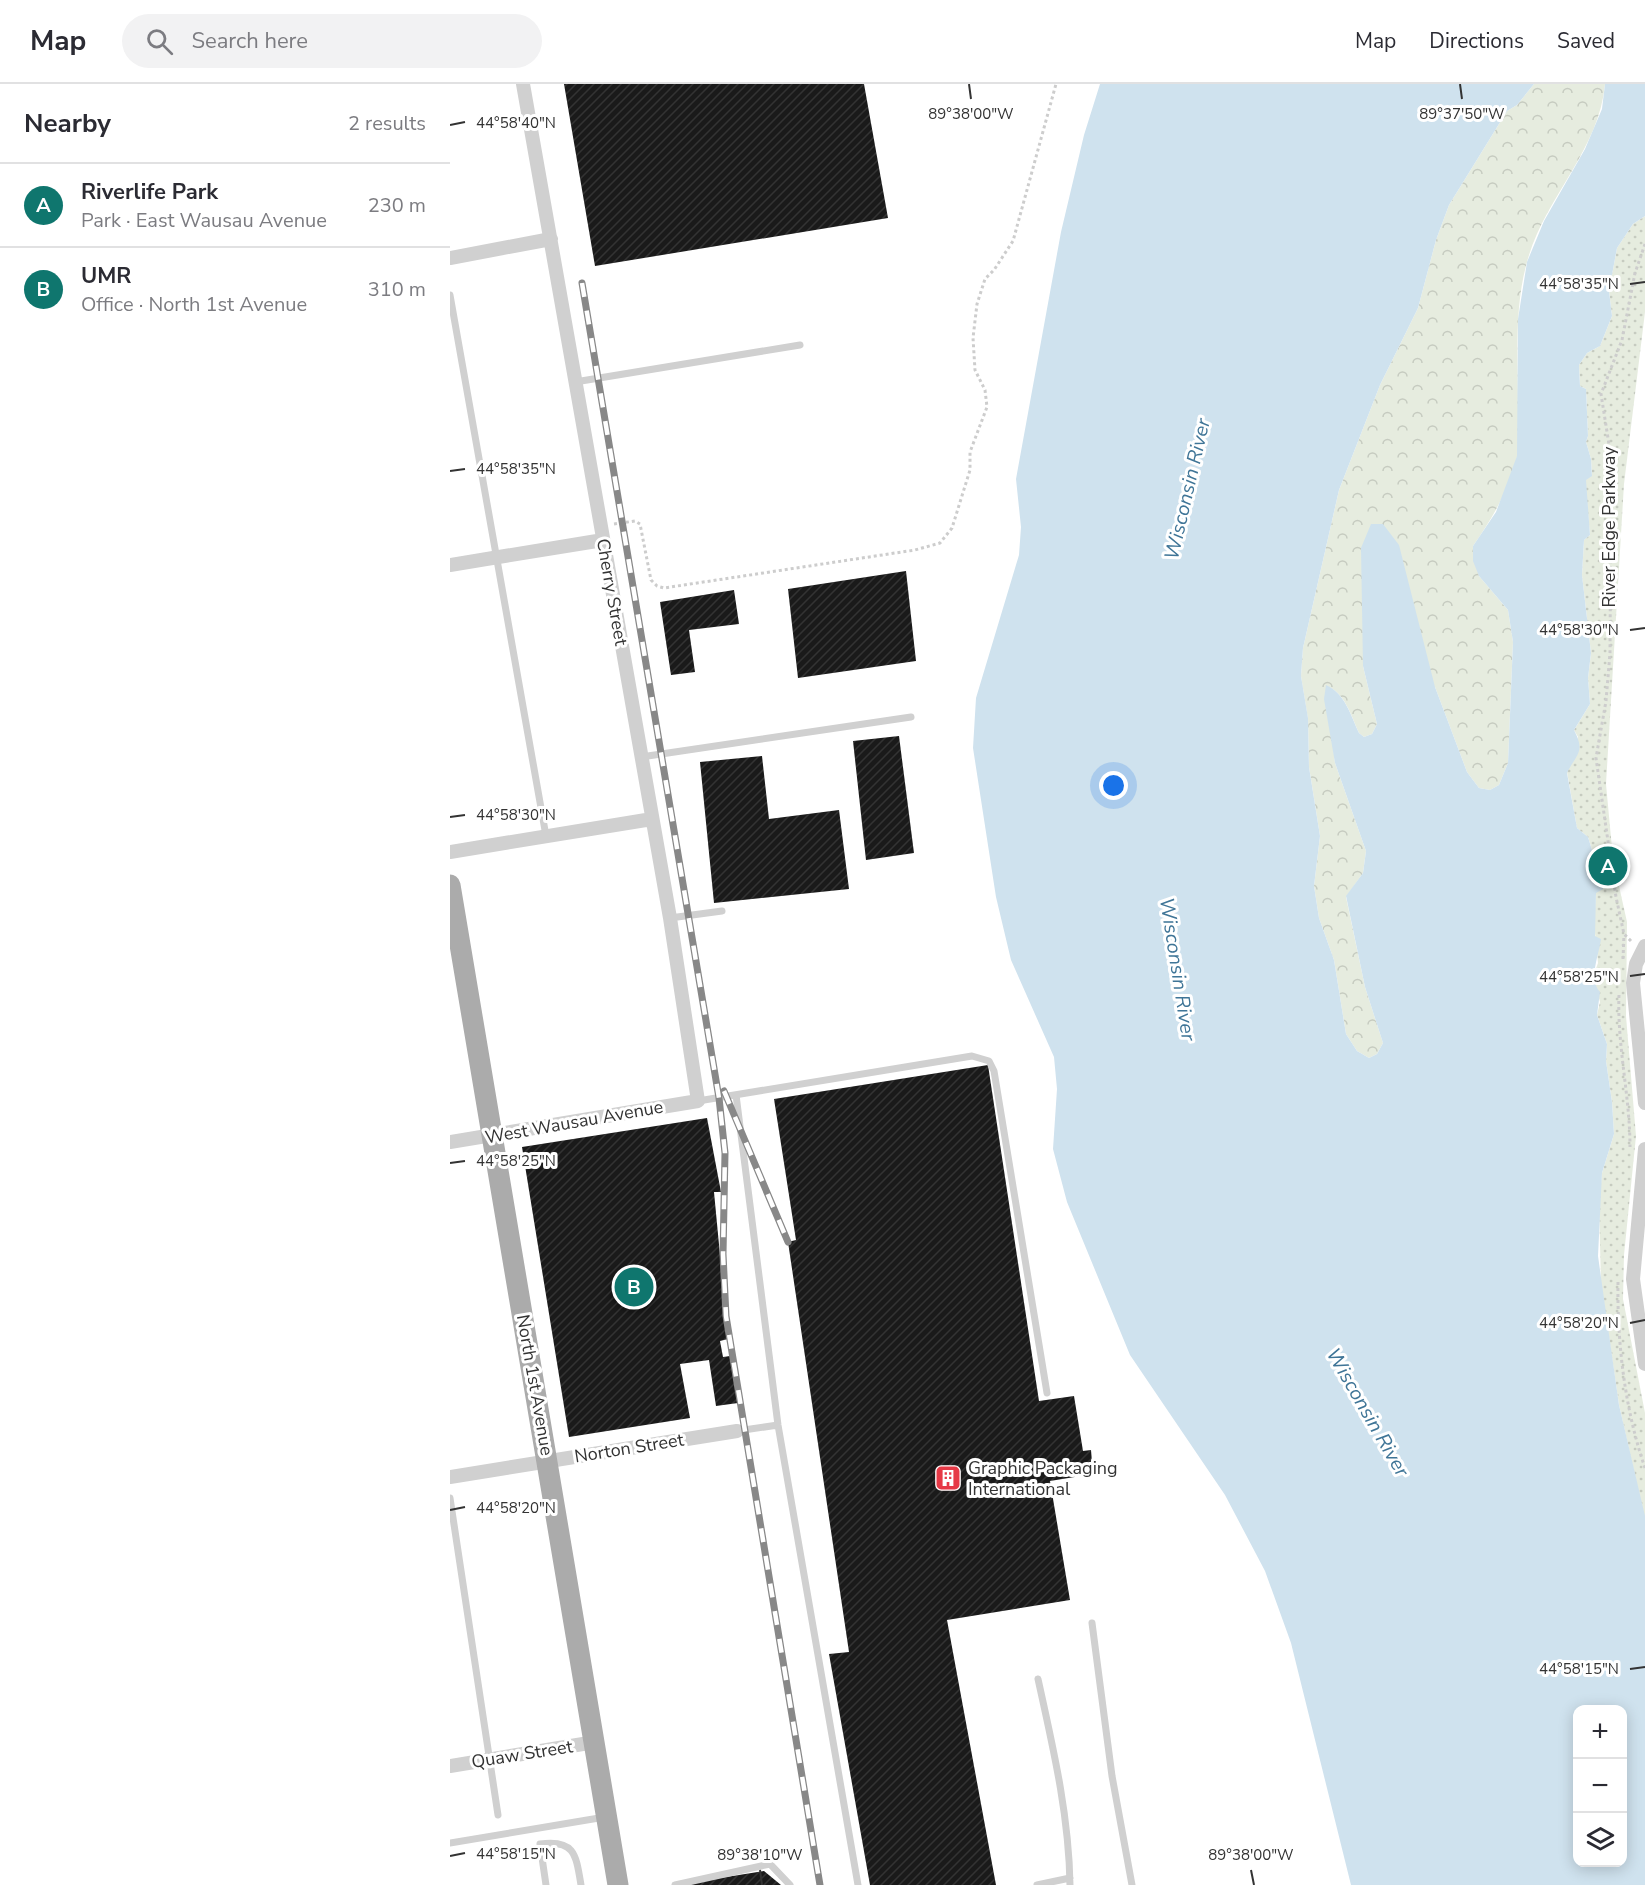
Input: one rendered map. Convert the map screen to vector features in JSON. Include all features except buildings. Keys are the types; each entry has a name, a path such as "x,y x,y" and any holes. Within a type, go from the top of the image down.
{"main road":[{"name":"North 1st Avenue","path":"450,885 618,1885"}],"street":[{"name":"Cherry Street","path":"523,84 670,918 698,1101"},
{"path":"450,258 551,239"},
{"path":"450,565 495,558 602,533"},
{"path":"450,852 652,819"},
{"path":"1644,948 1635,969 1633,988 1645,1103"},
{"name":"West Wausau Avenue","path":"450,1142 698,1101"},
{"path":"1645,1149 1633,1279 1645,1364"},
{"name":"Norton Street","path":"450,1478 737,1431"},
{"name":"Quaw Street","path":"450,1766 595,1742"}],"lane":[{"path":"450,295 546,836"},
{"path":"575,382 800,345"},
{"path":"641,757 911,717"},
{"path":"670,918 722,911"},
{"path":"698,1101 972,1056 989,1061 994,1071 1047,1393"},
{"path":"736,1095 778,1425 858,1885"},
{"path":"737,1431 778,1425"},
{"path":"450,1498 498,1815"},
{"path":"1092,1623 1112,1776 1132,1885"},
{"path":"1037,1885 1070,1882 1070,1846 1063,1800 1038,1679"},
{"path":"450,1843 607,1817"},
{"path":"546,1885 540,1844 558,1842 567,1846 576,1856 581,1885"},
{"path":"675,1885 770,1864 790,1885"}],"path":[{"path":"602,533 632,521 640,524 651,580 657,586 664,588 915,550 943,540 952,528 970,470 969,452 987,407 985,390 975,370 973,338 977,304 985,279 994,270 1013,241 1056,84"},
{"name":"River Edge Parkway","path":"1644,948 1624,934 1606,837 1596,758 1610,666 1611,457 1601,394 1622,340 1635,273 1645,244"}],"green space":[{"path":"1534,84 1605,84 1601,108 1593,131 1546,217 1527,262 1518,315 1519,439 1517,457 1499,504 1473,546 1479,576 1508,610 1513,642 1508,763 1499,785 1490,790 1479,788 1467,772 1435,687 1363,666 1377,724 1372,734 1364,737 1359,733 1343,699 1333,689 1326,686 1335,763 1366,851 1363,873 1346,897 1365,987 1383,1043 1377,1054 1369,1058 1357,1051 1346,1034 1334,960 1319,918 1314,886 1320,836 1309,767 1308,719 1301,676 1303,648 1339,490 1380,385 1418,308 1436,240 1449,205 1507,111 1517,105"},
{"path":"1645,216 1645,312 1624,484 1606,784 1613,859 1627,922 1626,1016 1636,1136 1624,1255 1623,1299 1645,1413 1645,1520 1619,1405 1601,1283 1599,1205 1602,1173 1614,1134 1612,1102 1606,1061 1607,1044 1597,1015 1600,1002 1593,977 1598,963 1594,923 1596,893 1592,850 1588,837 1577,828 1567,772 1578,737 1574,730 1590,704 1588,678 1591,653 1582,575 1584,540 1590,535 1585,480 1592,475 1591,459 1586,442 1588,436 1586,389 1580,386 1579,365 1587,353 1600,346 1612,316 1609,291 1617,248 1633,224"}],"water":[{"name":"Wisconsin River","path":"1100,84 1534,84 1517,105 1507,111 1449,205 1436,240 1418,308 1380,385 1339,490 1303,648 1301,676 1308,718 1309,767 1320,836 1314,886 1319,918 1334,960 1346,1034 1357,1051 1369,1058 1377,1054 1383,1043 1365,987 1346,896 1363,873 1366,851 1335,763 1324,699 1326,685 1343,699 1359,733 1364,737 1372,734 1377,724 1363,666 1361,548 1371,524 1383,524 1399,545 1435,687 1467,772 1479,788 1490,790 1499,785 1508,763 1513,642 1508,610 1479,576 1473,561 1473,546 1496,512 1517,456 1518,319 1527,262 1544,221 1585,149 1602,109 1605,84 1645,84 1645,216 1633,224 1617,248 1609,291 1612,316 1600,346 1587,353 1579,365 1580,386 1586,389 1588,436 1586,442 1591,459 1592,476 1586,480 1590,535 1584,540 1582,575 1591,653 1588,678 1590,704 1574,730 1578,738 1579,749 1567,773 1577,828 1588,837 1592,850 1599,851 1603,889 1596,893 1595,936 1601,939 1595,967 1595,980 1600,992 1597,1015 1607,1044 1606,1061 1614,1134 1602,1173 1598,1256 1619,1405 1645,1516 1645,1885 1351,1885 1291,1643 1265,1571 1225,1495 1130,1355 1067,1202 1053,1149 1057,1089 1054,1057 1011,960 996,897 973,748 976,698 1019,555 1021,527 1016,479 1061,232 1084,135"}],"railway":[{"path":"582,283 719,1098 725,1153 723,1254 726,1316 820,1885"},
{"path":"724,1091 788,1242"}],"place":[{"name":"Riverlife Park","path":"1608,866"},
{"name":"UMR","path":"634,1287"},
{"name":"Graphic Packaging International","path":"948,1478"}]}
